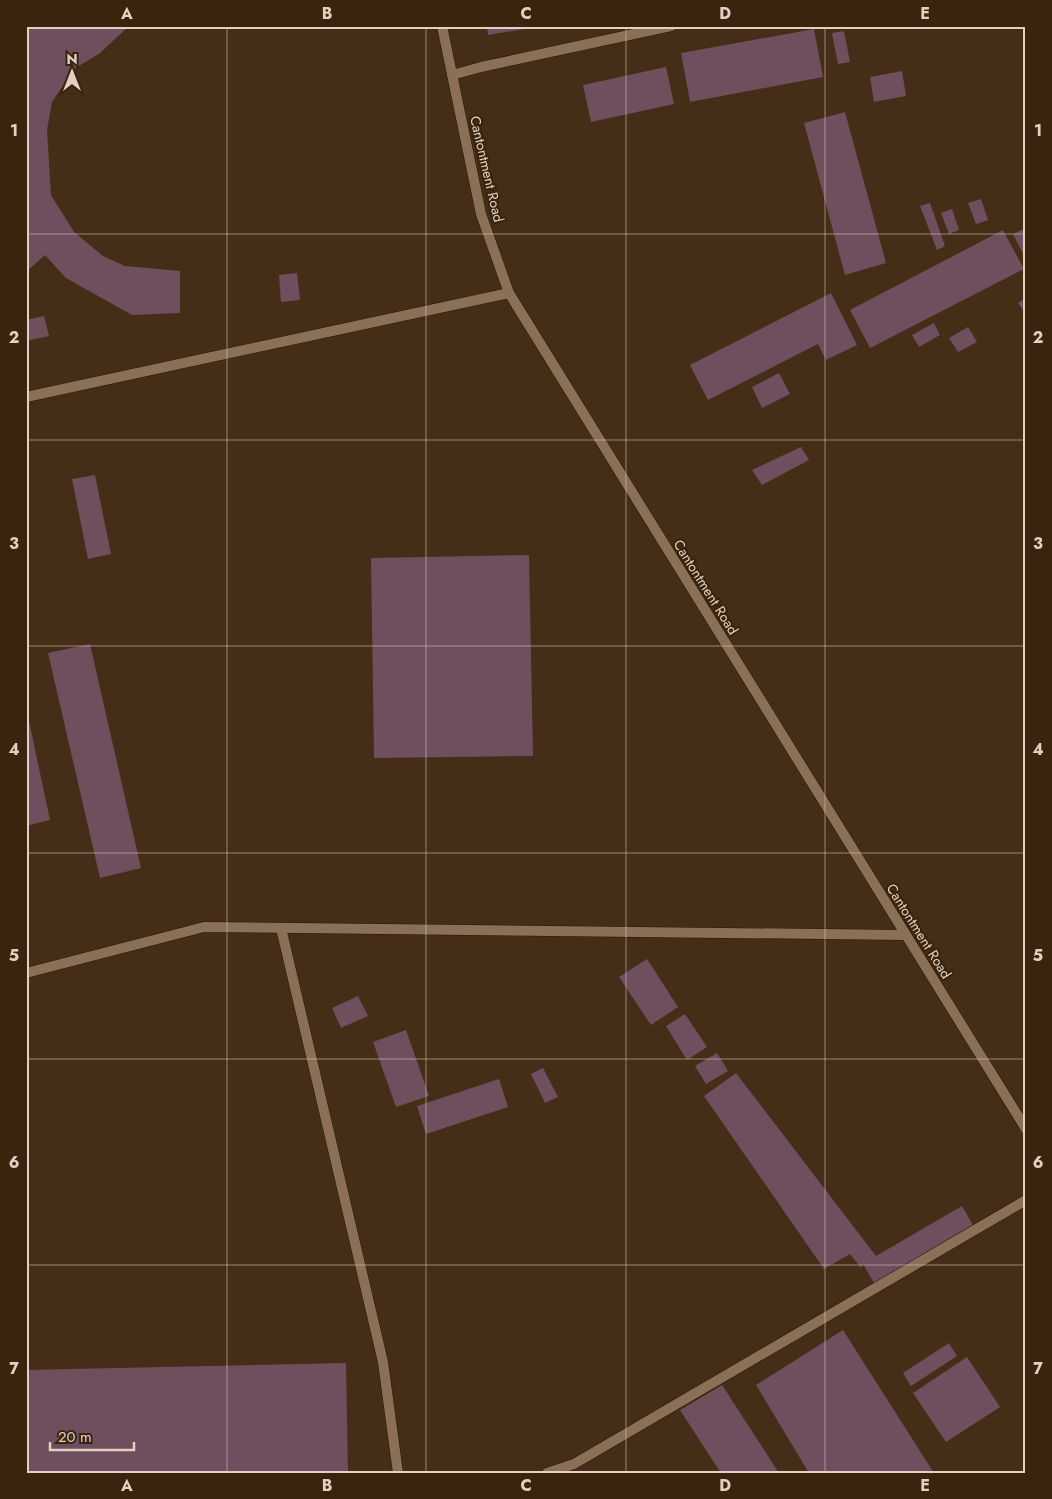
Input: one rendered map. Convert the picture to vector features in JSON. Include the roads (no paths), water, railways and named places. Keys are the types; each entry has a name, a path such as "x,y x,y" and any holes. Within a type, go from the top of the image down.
{"street":[{"name":"Cantontment Road","path":"442,26 480,214 509,293 1026,1130"},
{"path":"452,75 480,66 671,26"},
{"path":"26,397 509,293"},
{"path":"26,973 204,927 905,935"},
{"path":"281,928 383,1362 398,1473"},
{"path":"547,1473 574,1464 1026,1200"}]}
